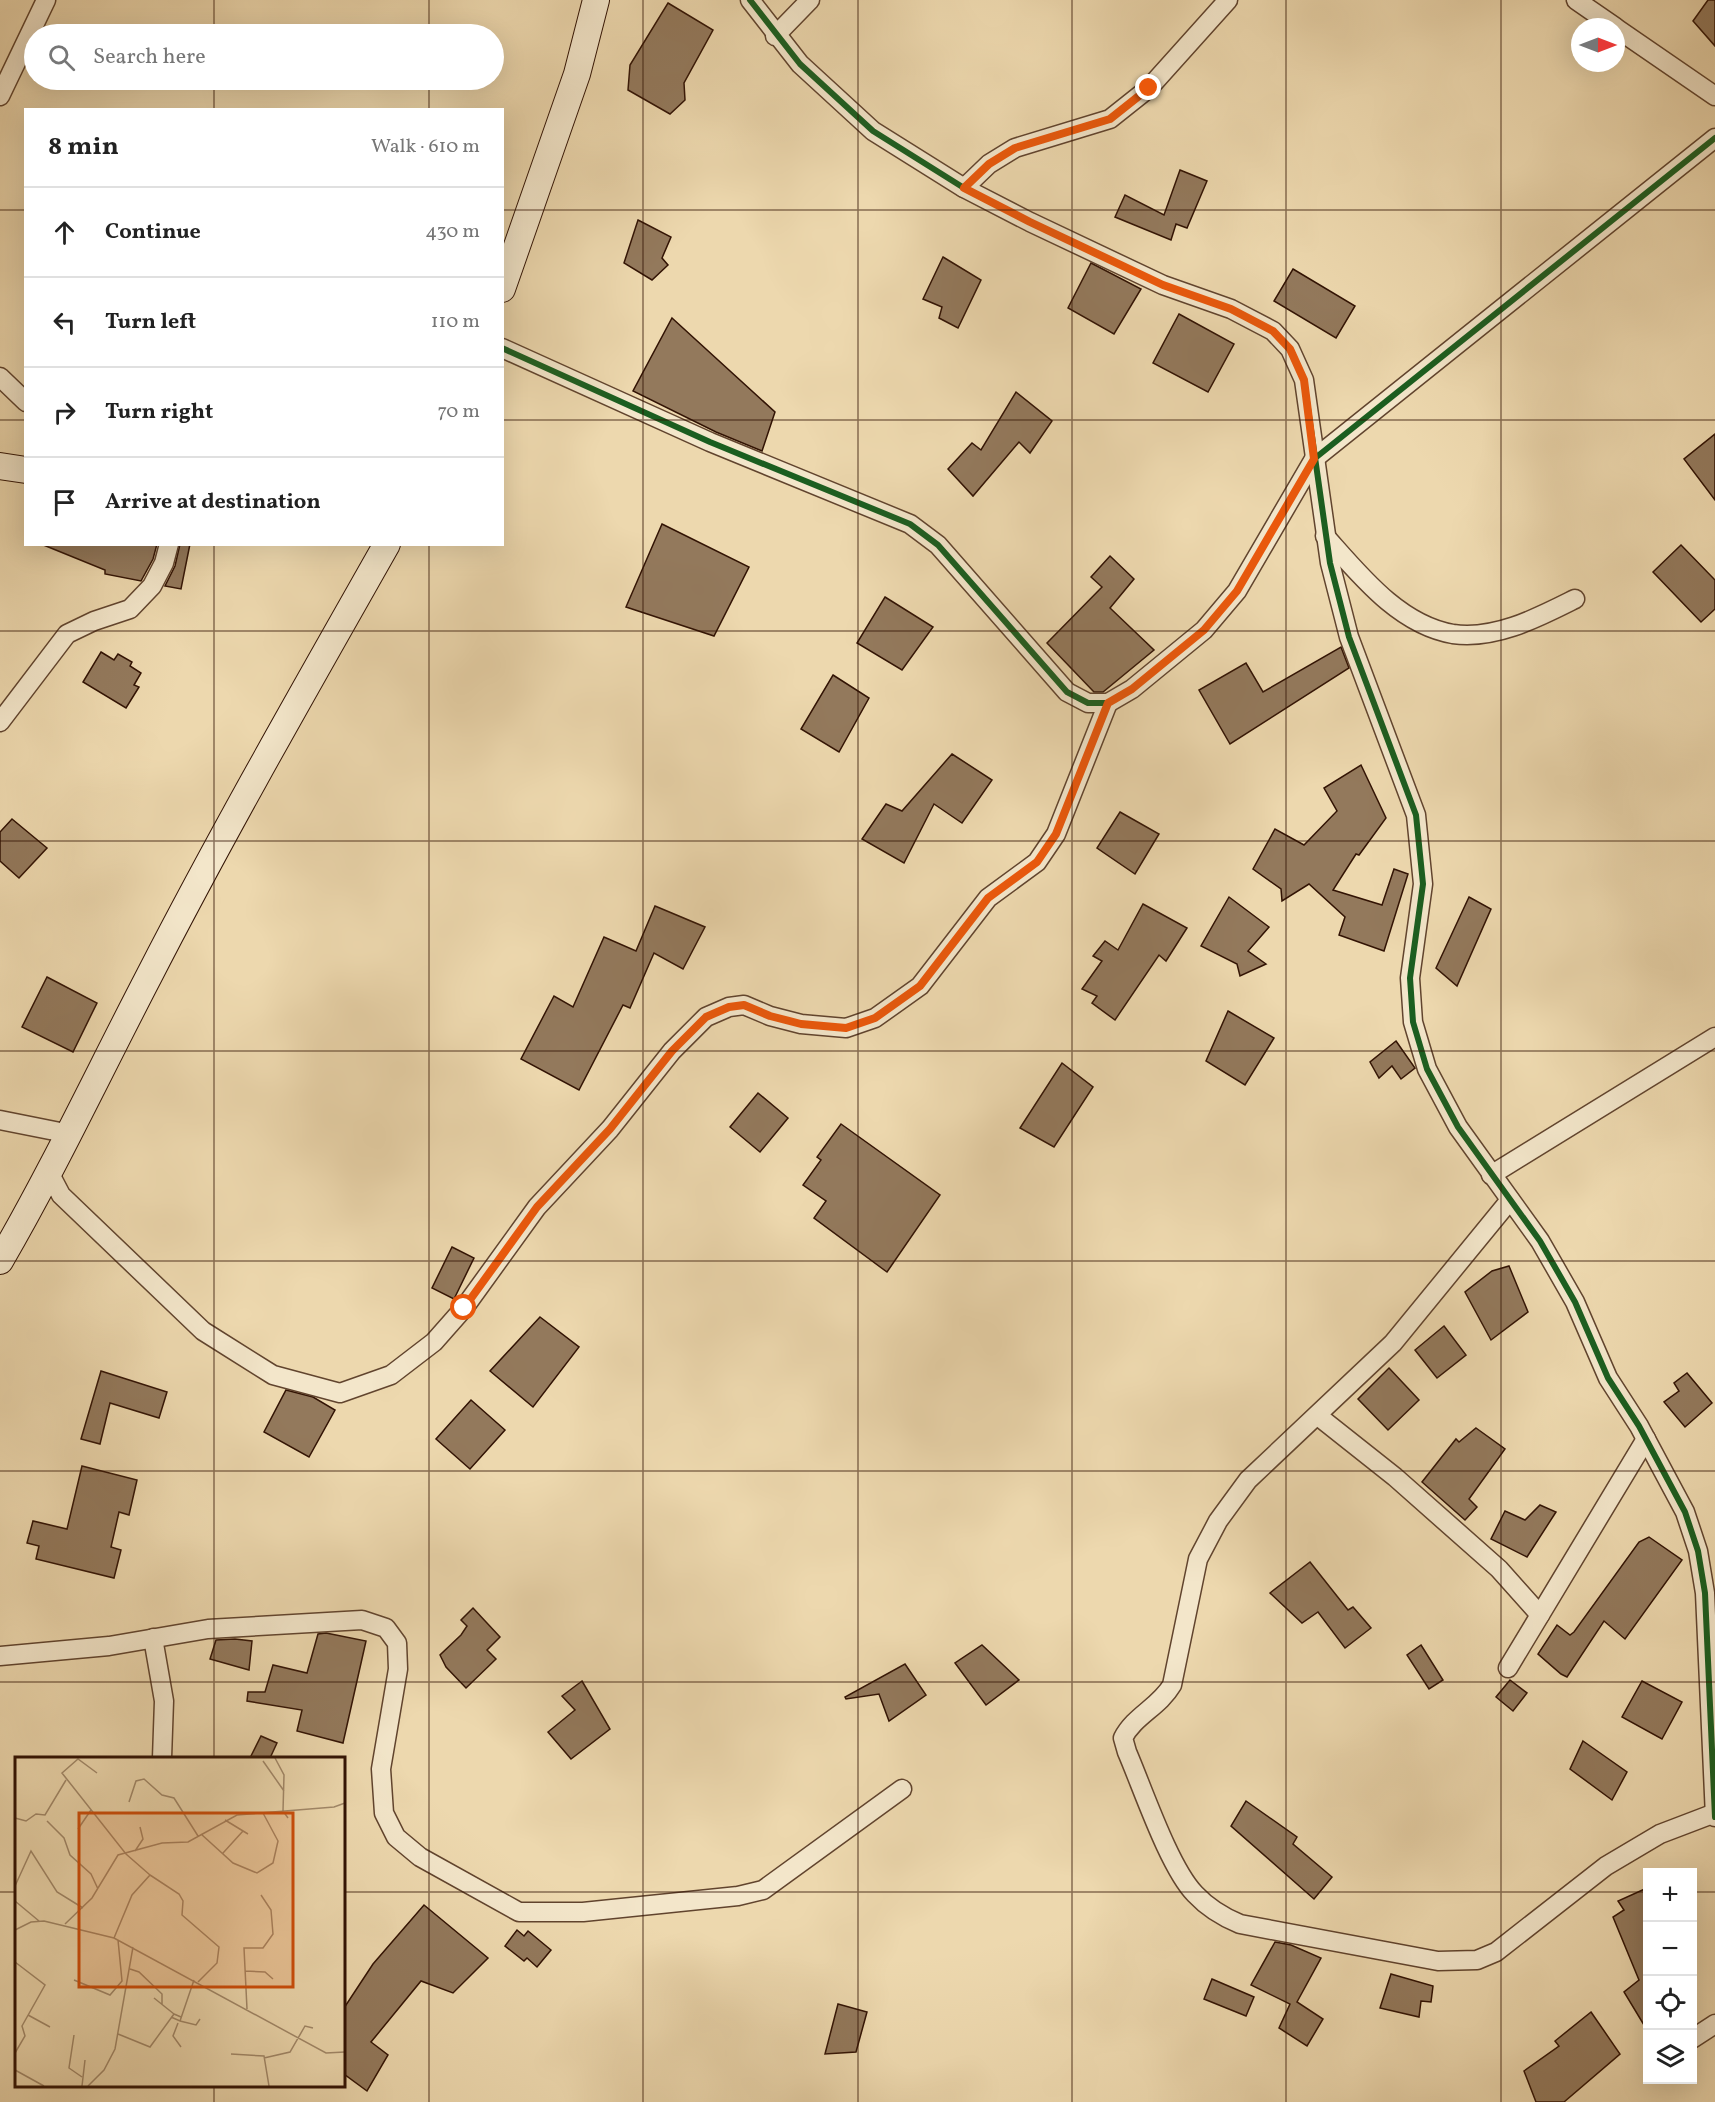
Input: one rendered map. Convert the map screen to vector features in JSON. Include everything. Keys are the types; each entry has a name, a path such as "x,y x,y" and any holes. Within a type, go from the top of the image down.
{"street":[{"path":"34,24 46,0"},
{"path":"504,283 577,74 596,0"},
{"path":"750,0 775,36 800,64 873,131 964,188 1153,280 1231,309 1273,331 1290,349 1304,380 1325,536 1349,637 1416,814 1423,884 1410,978 1413,1022 1427,1069 1458,1127 1540,1241 1563,1281 1608,1378 1646,1439 1685,1512 1698,1551 1705,1593 1715,1817"},
{"path":"775,36 810,0"},
{"path":"964,188 989,164 1015,148 1110,119 1149,88 1228,0"},
{"path":"1576,0 1603,18"},
{"path":"1625,33 1715,96"},
{"path":"0,96 24,46"},
{"path":"504,349 710,442 910,524 938,545 1067,692 1088,703 1108,703 1132,689 1204,630 1230,599 1263,550 1314,459 1715,138"},
{"path":"0,377 24,400"},
{"path":"0,466 24,470"},
{"path":"1325,536 1367,584 1417,621 1454,634 1489,633 1532,621 1575,599"},
{"path":"0,722 67,634 94,621 130,609 152,586 164,563 168,546"},
{"path":"0,1261 50,1174 148,977 238,808 386,546"},
{"path":"50,1174 61,1195 203,1331 265,1370 311,1386 340,1393 391,1375 442,1333 464,1308 537,1207 610,1129 672,1051 706,1017 729,1007 744,1005 770,1016 801,1024 846,1028 875,1018 920,986 988,898 1037,862 1056,834 1108,703"},
{"path":"1491,1175 1715,1037"},
{"path":"0,1120 70,1134"},
{"path":"1510,1200 1393,1343 1248,1480 1218,1521 1198,1559 1172,1685 1166,1696 1128,1727 1123,1738 1127,1752 1174,1862 1193,1893 1219,1915 1240,1924 1438,1961 1477,1960 1496,1952 1606,1866 1660,1834 1715,1812"},
{"path":"1318,1416 1395,1477 1499,1569 1540,1615"},
{"path":"1508,1668 1646,1439"},
{"path":"0,1656 109,1646 208,1629 362,1620 386,1628 397,1643 398,1669 381,1769 384,1812 396,1837 420,1857 519,1912 583,1912 738,1896 763,1890 902,1789"},
{"path":"153,1638 164,1701 162,1757"},
{"path":"1697,2036 1715,2024"}],"building":[{"path":"1708,0 1715,0 1715,46 1693,21"},
{"path":"668,3 713,30 684,83 685,100 670,114 628,90 630,65"},
{"path":"1180,170 1207,181 1187,228 1176,224 1171,240 1115,217 1125,195 1164,215"},
{"path":"638,220 671,237 662,258 668,265 652,280 624,263"},
{"path":"943,257 981,280 958,328 939,318 942,307 923,299"},
{"path":"1091,263 1141,289 1114,334 1068,308"},
{"path":"1293,269 1355,306 1336,338 1274,301"},
{"path":"1179,314 1234,344 1208,392 1153,363"},
{"path":"672,318 775,412 762,451 716,432 633,391"},
{"path":"1016,392 1052,421 1030,453 1019,442 973,496 948,469 972,443 981,450"},
{"path":"1715,434 1715,500 1684,459"},
{"path":"662,524 749,567 714,636 626,607"},
{"path":"1681,545 1715,580 1715,609 1701,622 1653,572"},
{"path":"46,546 156,546 153,559 141,581 105,574 105,570"},
{"path":"180,546 190,546 181,589 165,586 175,566"},
{"path":"1110,556 1134,579 1110,608 1154,650 1103,692 1094,692 1047,643 1102,587 1091,577"},
{"path":"885,597 933,627 902,670 857,643"},
{"path":"1341,647 1349,668 1230,744 1199,690 1246,663 1263,692"},
{"path":"101,652 114,660 118,654 132,662 130,666 141,673 134,685 139,687 126,708 83,682"},
{"path":"833,675 869,698 839,752 801,729"},
{"path":"952,754 992,780 962,823 934,804 904,863 862,839 886,804 902,811"},
{"path":"1361,765 1386,818 1359,855 1356,854 1333,890 1382,905 1394,869 1408,874 1384,951 1339,935 1345,917 1309,884 1282,901 1281,889 1253,869 1275,829 1304,845 1337,811 1324,788"},
{"path":"1120,812 1159,834 1135,874 1097,848"},
{"path":"12,819 47,848 19,878 0,861 0,832"},
{"path":"1229,897 1269,927 1248,951 1266,964 1240,976 1237,964 1201,946"},
{"path":"1469,897 1491,909 1457,986 1436,968"},
{"path":"1143,904 1187,928 1166,961 1159,955 1115,1020 1092,1003 1097,996 1082,989 1102,961 1093,956 1105,941 1118,950"},
{"path":"655,906 705,927 683,969 654,953 630,1008 623,1005 579,1090 521,1059 554,996 573,1007 604,937 636,951"},
{"path":"47,977 97,1003 73,1052 22,1027"},
{"path":"1228,1011 1274,1038 1245,1085 1206,1061"},
{"path":"1396,1041 1415,1068 1401,1079 1392,1066 1379,1078 1370,1062"},
{"path":"1062,1063 1093,1087 1054,1147 1020,1128"},
{"path":"758,1093 788,1118 760,1152 730,1127"},
{"path":"841,1124 940,1195 887,1272 814,1218 826,1201 803,1185 821,1160 817,1157"},
{"path":"452,1247 474,1258 454,1299 432,1288"},
{"path":"1509,1266 1528,1312 1491,1340 1465,1292 1492,1271"},
{"path":"540,1317 579,1347 533,1407 490,1371"},
{"path":"1444,1326 1466,1355 1437,1378 1415,1350"},
{"path":"1389,1368 1419,1400 1388,1430 1358,1399"},
{"path":"101,1371 167,1392 159,1418 110,1403 100,1444 81,1439"},
{"path":"1687,1373 1712,1403 1685,1427 1664,1402 1679,1391 1674,1383"},
{"path":"286,1390 313,1397 335,1410 309,1457 264,1432"},
{"path":"471,1400 505,1430 470,1469 436,1439"},
{"path":"1476,1428 1505,1449 1469,1499 1477,1507 1465,1520 1422,1482 1456,1439 1459,1442"},
{"path":"82,1466 137,1480 129,1515 119,1512 111,1547 121,1550 114,1578 36,1559 39,1546 27,1543 33,1521 67,1529"},
{"path":"1540,1505 1556,1512 1527,1557 1491,1539 1505,1511 1525,1520"},
{"path":"1649,1537 1682,1560 1625,1639 1604,1621 1567,1677 1561,1674 1538,1654 1557,1625 1570,1635 1574,1632 1639,1542"},
{"path":"1310,1562 1348,1610 1353,1607 1371,1628 1345,1648 1318,1612 1302,1623 1270,1593"},
{"path":"473,1608 500,1637 487,1650 496,1659 466,1688 446,1667 440,1655 461,1635 467,1626 461,1620"},
{"path":"326,1633 366,1641 343,1743 297,1731 302,1710 247,1701 248,1692 265,1692 273,1665 307,1673 318,1634"},
{"path":"216,1640 252,1641 249,1670 210,1659"},
{"path":"982,1645 1019,1680 986,1705 955,1663"},
{"path":"1421,1645 1443,1680 1429,1689 1407,1655"},
{"path":"905,1664 926,1695 889,1721 879,1694 846,1699 845,1697"},
{"path":"1510,1680 1527,1693 1513,1711 1496,1697"},
{"path":"582,1681 610,1729 571,1759 548,1732 575,1710 562,1696"},
{"path":"1642,1681 1682,1702 1662,1739 1622,1717"},
{"path":"261,1736 277,1743 270,1757 250,1757"},
{"path":"1583,1741 1627,1772 1612,1800 1570,1769"},
{"path":"1246,1801 1297,1837 1293,1844 1332,1877 1314,1899 1231,1826"},
{"path":"1643,1890 1643,2023 1624,1992 1639,1980 1613,1917 1624,1910 1618,1901"},
{"path":"424,1905 488,1958 453,1993 421,1981 371,2042 388,2055 367,2091 345,2075 345,2006 373,1964"},
{"path":"517,1930 524,1936 528,1931 551,1950 537,1967 527,1958 524,1961 505,1946"},
{"path":"1275,1942 1291,1945 1321,1958 1297,2002 1323,2019 1307,2046 1279,2028 1290,2004 1251,1985"},
{"path":"1391,1974 1433,1986 1431,2002 1421,2001 1419,2017 1380,2008"},
{"path":"1212,1979 1254,1997 1246,2016 1204,1999"},
{"path":"838,2004 867,2012 856,2052 825,2054"},
{"path":"1591,2012 1620,2054 1564,2102 1536,2102 1524,2071 1559,2046 1555,2041"}],"cycle path":[{"path":"750,0 800,64 873,131 964,188 1163,285 1231,309 1273,331 1290,349 1304,380 1330,563 1349,637 1416,815 1423,884 1410,978 1413,1022 1427,1069 1458,1127 1540,1241 1575,1302 1608,1378 1639,1426 1685,1512 1698,1551 1705,1593 1715,1817"},
{"path":"504,349 710,442 910,524 938,545 1067,692 1088,703 1108,703 1132,689 1204,630 1237,591 1314,459 1715,138"}],"route":[{"path":"464,1308 537,1207 610,1129 672,1051 706,1017 729,1007 744,1005 770,1016 801,1024 846,1028 875,1018 920,986 988,898 1037,862 1056,834 1108,703 1132,689 1154,668 1204,630 1237,591 1263,550 1314,459 1304,380 1290,349 1273,331 1231,309 1163,285 964,188 989,164 1015,148 1110,119 1149,88"}]}
